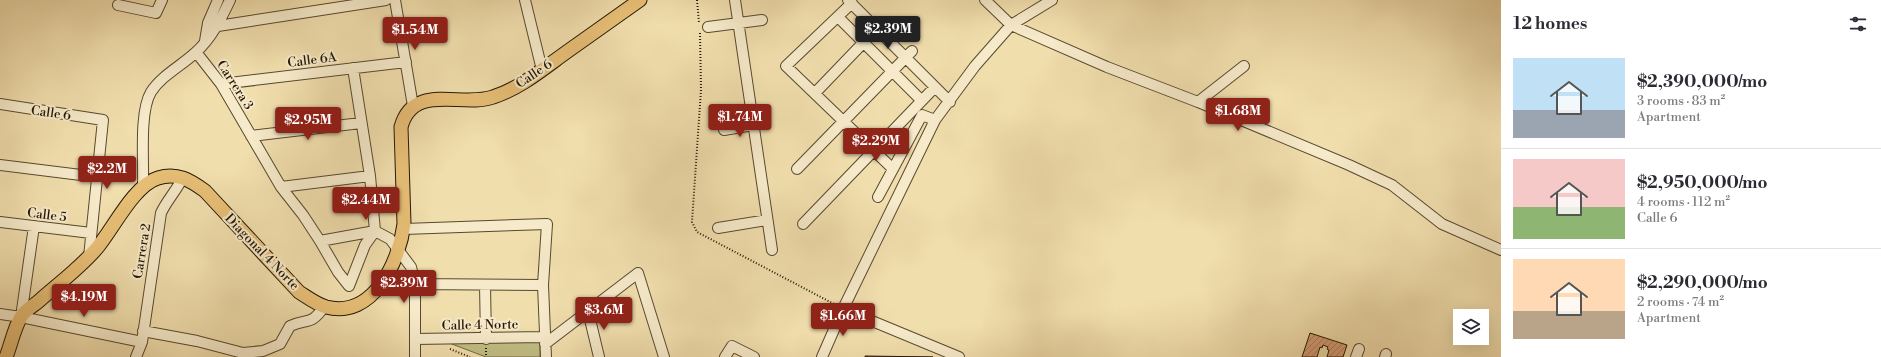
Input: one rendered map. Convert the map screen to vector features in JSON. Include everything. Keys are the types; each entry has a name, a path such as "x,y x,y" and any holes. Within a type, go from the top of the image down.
{"main road":[{"name":"Calle 6","path":"413,106 441,99 486,100 518,86 640,0"},
{"path":"398,249 404,227 401,126 404,117 413,106"},
{"path":"6,357 21,316 89,257 106,237 121,212 143,186 156,178 177,176"},
{"name":"Diagonal 4 Norte","path":"177,176 193,182 205,191 299,292 324,307 337,309 350,308 361,304 375,292 386,278 398,249"}],"street":[{"path":"118,5 156,13 162,0"},
{"path":"205,41 208,23 218,0"},
{"path":"143,186 144,114 151,92 167,75 196,52 218,26 230,0"},
{"path":"218,26 386,0"},
{"path":"395,0 413,106"},
{"path":"525,0 542,70"},
{"path":"735,0 772,250"},
{"path":"986,0 1011,25 1107,67 1198,102 1392,185 1442,224 1501,250"},
{"path":"822,357 843,309 935,120 950,102 975,66 1011,25 1052,0"},
{"path":"893,169 786,66 838,17 850,2 880,32 909,55 935,87 950,102"},
{"path":"838,17 921,100"},
{"path":"708,27 762,20"},
{"path":"815,93 865,43 880,32"},
{"name":"Carrera 3","path":"196,52 221,84 281,188 303,214 338,272 349,286 365,245 375,231"},
{"path":"797,169 909,55"},
{"name":"Calle 6A","path":"221,84 406,62"},
{"path":"1198,102 1244,66"},
{"path":"353,68 370,176 375,231"},
{"path":"803,224 935,87"},
{"name":"Calle 6","path":"0,104 102,120 97,177"},
{"path":"878,197 922,115 935,120"},
{"path":"252,136 361,123"},
{"path":"724,130 753,125"},
{"path":"0,165 97,177 89,257"},
{"name":"Carrera 2","path":"136,357 142,342 161,213 167,201 178,188 177,176"},
{"path":"281,188 370,176"},
{"path":"718,228 767,220"},
{"name":"Calle 5","path":"0,222 91,233"},
{"path":"404,227 547,224 543,285 546,357"},
{"path":"21,316 34,226"},
{"path":"320,241 375,231 390,239 412,267 415,284 415,357"},
{"path":"545,340 588,311 638,273 664,357"},
{"path":"415,284 543,285"},
{"path":"485,285 486,339"},
{"path":"143,331 197,341 243,353 263,351 280,344 286,337 288,329 295,324 310,322 316,318 324,307"},
{"path":"843,309 945,354 959,357"},
{"path":"588,311 600,357"},
{"path":"0,314 21,316 142,342"},
{"name":"Calle 4 Norte","path":"415,339 545,340"},
{"path":"725,357 732,346 754,357"}],"path":[{"path":"697,0 701,73 692,222 694,227 697,232 843,309"},
{"path":"446,348 470,357"}],"shaded area":[{"path":"540,338 540,357 486,357 444,341"}],"building":[{"path":"1310,333 1347,345 1343,357 1327,357 1329,350 1327,349 1328,347 1323,345 1322,348 1320,347 1317,357 1302,357"},
{"path":"865,356 933,357 865,357"}]}
